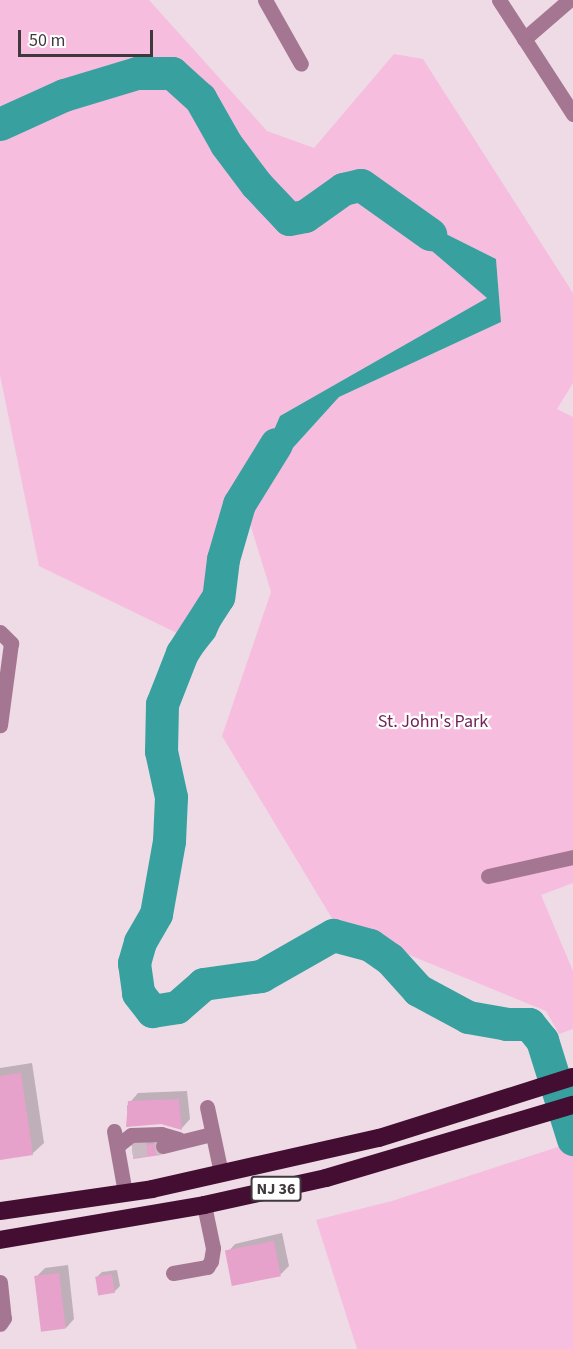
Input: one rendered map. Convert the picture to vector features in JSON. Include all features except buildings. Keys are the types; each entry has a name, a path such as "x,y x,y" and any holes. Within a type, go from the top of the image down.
{"highway":[{"name":"NJ 36","path":"0,1211 125,1193 379,1138 573,1077"},
{"name":"NJ 36","path":"0,1240 204,1205 413,1155 573,1105"}],"street":[{"path":"265,0 302,64"},
{"path":"499,0 573,114"},
{"path":"524,39 569,0"},
{"path":"0,632 11,643 0,725"},
{"path":"488,876 573,857"},
{"path":"207,1107 222,1173"},
{"path":"115,1138 161,1134 178,1139"},
{"path":"163,1146 178,1139 212,1134"},
{"path":"115,1138 132,1150"},
{"path":"115,1138 125,1193"},
{"path":"173,1273 207,1267 211,1261 213,1248 204,1205"},
{"path":"0,1282 4,1318 0,1324"}],"green space":[{"name":"St. John's Park","path":"0,0 149,0 267,131 314,148 394,54 423,59 573,293 573,383 557,409 573,417 573,883 541,895 573,971 573,1029 559,1034 546,1011 336,925 222,736 271,592 248,517 271,472 339,397 501,322 496,259 368,195 488,298 280,416 185,637 39,566 0,375"},
{"path":"573,1142 573,1349 357,1349 316,1220 392,1201"}],"water":[{"path":"364,193 496,259 501,322 339,397 271,472 236,539 224,616 215,637 203,652 189,648 185,637 280,416 487,298"}],"waterway":[{"path":"0,124 64,95 137,73 172,73 200,98 226,144 256,184 289,219 305,216 343,189 361,185 430,234"},
{"path":"276,444 239,504 223,559 218,597 182,653 162,704 161,751 171,797 169,841 156,914 140,942 134,963 138,993 152,1011 177,1007 203,984 261,976 333,935 370,945 390,959 418,990 468,1017 506,1024 529,1024 542,1040 573,1139"}],"tunnel":[{"path":"132,1150 163,1146"}]}
